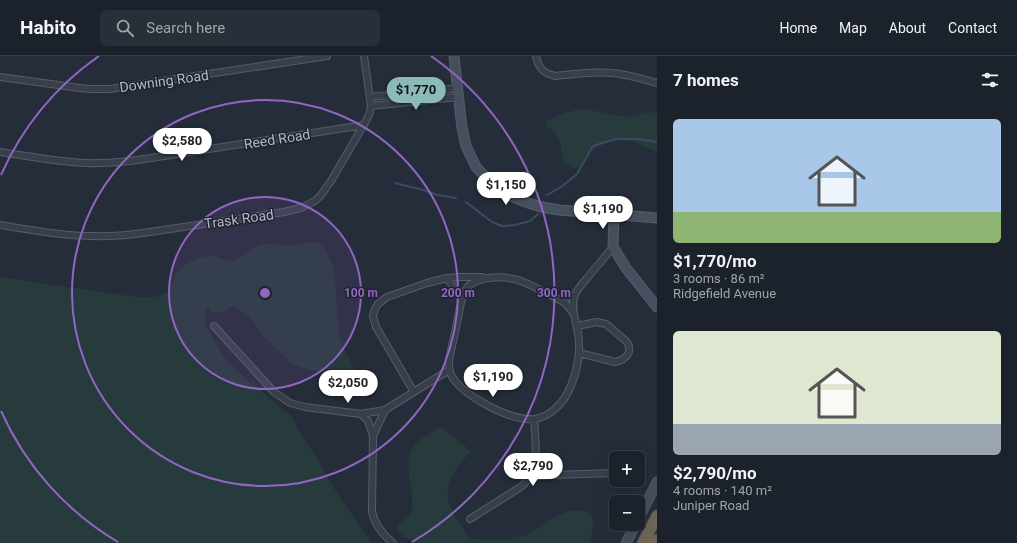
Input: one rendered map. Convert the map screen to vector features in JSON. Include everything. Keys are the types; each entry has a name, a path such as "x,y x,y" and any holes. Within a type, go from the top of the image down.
{"highway":[{"path":"644,543 657,516"}],"main road":[{"path":"454,56 462,128 466,146 476,167 493,185 513,197 542,207 559,210 657,218"},
{"path":"614,215 613,247 626,268 657,306"},
{"path":"645,506 657,482"},
{"path":"626,543 632,531"}],"street":[{"name":"Downing Road","path":"0,77 80,88 110,89 327,56"},
{"path":"536,56 541,70 550,75 556,76 597,72 611,73 657,83"},
{"name":"Trask Road","path":"0,225 72,235 109,236 144,233 301,208 314,201 326,188 364,125 370,112 370,97 363,57"},
{"path":"370,97 458,92"},
{"path":"371,106 458,92"},
{"name":"Reed Road","path":"0,152 99,164 138,160 364,125"},
{"path":"489,278 480,279 471,284 467,288 462,299 449,360 449,370 459,384 470,394 495,409 523,418 534,419 543,417 557,408 565,397 575,372 580,346 577,326 573,313 575,295 613,247"},
{"path":"414,392 376,327 373,316 375,309 387,296 448,278 511,278 560,300 573,313"},
{"path":"448,278 462,299"},
{"path":"560,300 575,295"},
{"path":"577,326 597,322 606,324 626,341 630,348 627,356 620,361 615,362 579,353"},
{"path":"214,326 274,392 290,403 305,407 361,414 385,410 449,370"},
{"path":"373,436 385,410"},
{"path":"361,414 368,421 373,436 372,512 374,521 379,529 393,543"},
{"path":"470,519 525,484 530,477 535,456 534,419"},
{"path":"534,463 542,471 550,475"},
{"path":"530,477 609,473"}],"shaded area":[{"path":"579,109 628,117 653,112 657,113 657,152 631,141 614,141 602,144 591,151 582,166 573,168 569,166 563,161 558,137 547,127 546,124 555,117"},
{"path":"305,243 320,243 324,246 334,269 339,336 355,370 354,375 310,370 295,365 263,336 247,314 235,307 231,307 224,312 214,313 211,312 207,306 204,318 207,328 223,356 243,376 293,418 299,431 317,458 333,487 371,543 0,543 0,277 129,296 154,297 164,294 169,290 177,273 190,262 200,258 213,256 230,261 238,259 262,244 298,245"},
{"path":"439,427 466,447 470,452 453,474 449,486 448,498 454,514 471,539 503,539 521,537 561,514 578,510 587,513 592,518 593,527 590,543 413,543 396,528 409,516 412,510 412,494 408,468 410,453 416,443"}],"waterway":[{"path":"547,195 561,187 577,174 593,146 616,139 639,139 657,142"},
{"path":"395,183 438,195 456,198"},
{"path":"466,202 492,222 502,226 515,225 530,221 538,214"}]}
